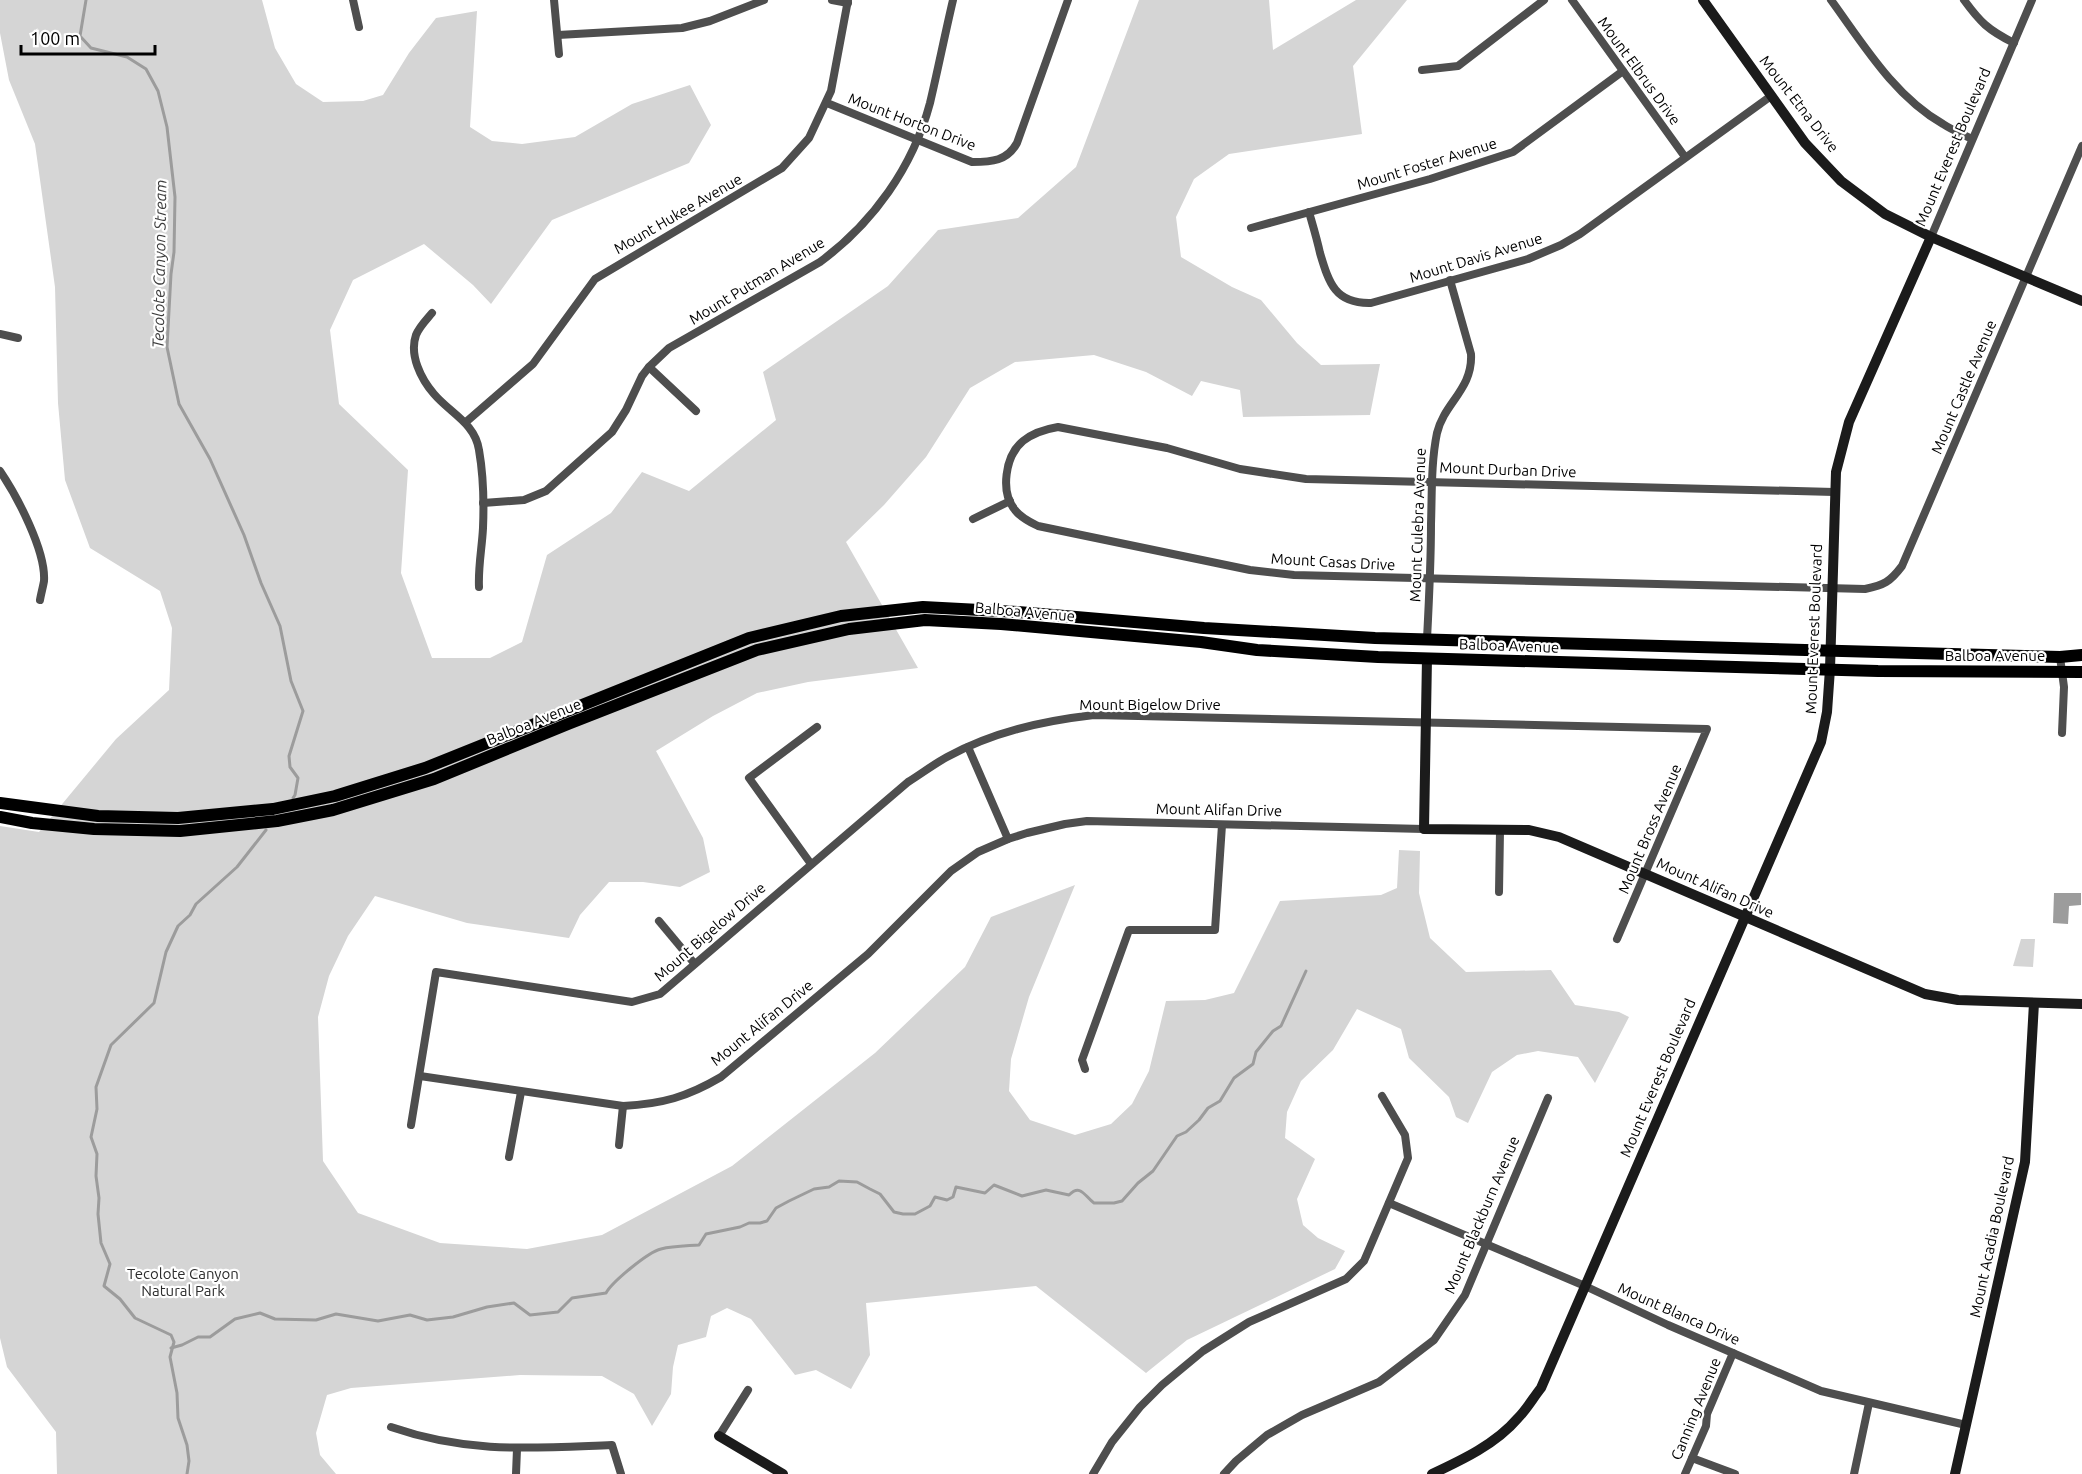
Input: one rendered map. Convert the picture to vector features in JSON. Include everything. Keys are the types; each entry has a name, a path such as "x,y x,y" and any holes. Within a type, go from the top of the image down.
{"main road":[{"name":"Balboa Avenue","path":"0,803 98,816 178,818 273,809 335,796 425,768 749,638 841,616 923,607 1018,612 1204,628 1428,639 2060,657 2082,655"},
{"name":"Balboa Avenue","path":"0,817 94,829 180,831 277,821 333,810 434,778 757,650 849,628 925,620 1001,624 1201,642 1257,650 1378,657 1830,669 2082,672"},
{"path":"1378,657 1415,649 1428,639"},
{"path":"1427,658 1439,647 1457,640"},
{"path":"0,797 42,810"}],"street":[{"path":"353,0 359,27"},
{"path":"554,0 559,54"},
{"path":"558,35 682,27 710,21 764,0"},
{"path":"832,0 848,2"},
{"name":"Mount Putman Avenue","path":"483,503 524,500 546,492 612,432 626,410 642,376 669,348 801,274 838,249 881,205 906,165 929,105 952,0"},
{"name":"Mount Horton Drive","path":"826,103 972,162 992,162 1011,153 1017,142 1068,0"},
{"path":"1422,70 1458,66 1544,0"},
{"name":"Mount Elbrus Drive","path":"1572,0 1685,157"},
{"name":"Mount Etna Drive","path":"1703,0 1805,143 1842,181 1885,214 1930,237 2082,301"},
{"path":"1832,0 1879,66 1910,100 1941,123 1972,139"},
{"path":"1964,0 1980,22 1996,34 2014,43"},
{"name":"Mount Everest Boulevard","path":"1432,1474 1463,1460 1496,1438 1518,1419 1541,1388 1821,742 1827,712 1831,651 1834,492 1836,472 1849,422 2032,0"},
{"name":"Mount Hukee Avenue","path":"465,422 533,364 595,279 782,168 809,138 831,91 848,2"},
{"name":"Mount Foster Avenue","path":"1251,228 1430,179 1513,152 1623,71"},
{"name":"Mount Davis Avenue","path":"1309,212 1328,279 1335,291 1348,300 1371,303 1528,259 1561,245 1580,234 1771,96"},
{"name":"Mount Castle Avenue","path":"1831,588 1865,589 1882,586 1893,578 1902,566 2082,146"},
{"name":"Mount Culebra Avenue","path":"1428,639 1432,481 1437,431 1446,412 1464,388 1472,363 1450,280"},
{"path":"432,313 415,337 414,359 434,394 465,422 475,435 479,449 483,503 483,528 478,564 479,587"},
{"path":"0,334 18,338"},
{"path":"649,367 696,411"},
{"name":"Mount Durban Drive","path":"1010,501 1005,476 1015,451 1023,441 1044,429 1058,427 1167,447 1240,469 1306,479 1834,492"},
{"path":"0,471 13,489 42,561 44,580 40,600"},
{"path":"973,519 1010,501"},
{"name":"Mount Casas Drive","path":"1010,501 1013,509 1021,517 1038,526 1250,570 1294,575 1831,588"},
{"path":"2060,657 2064,687 2062,733"},
{"path":"1424,830 1427,658"},
{"name":"Mount Bigelow Drive","path":"420,1076 436,972 632,1002 660,994 908,782 946,757 996,735 1031,725 1063,718 1094,716 1707,729"},
{"path":"811,864 749,778 817,727"},
{"name":"Mount Bross Avenue","path":"1617,939 1707,729"},
{"path":"968,747 1008,840"},
{"name":"Mount Alifan Drive","path":"420,1076 623,1107 673,1100 696,1091 721,1077 868,954 951,871 978,852 1027,833 1087,821 1424,830 1529,830 1558,837 1925,994 1958,1000 2082,1004"},
{"path":"1085,1069 1082,1060 1129,930 1215,930 1222,825"},
{"path":"1499,892 1500,831"},
{"path":"660,921 694,963"},
{"name":"Mount Acadia Boulevard","path":"1955,1474 2025,1162 2034,1003"},
{"path":"411,1125 420,1076"},
{"path":"509,1157 521,1092"},
{"path":"1093,1474 1112,1442 1140,1407 1162,1385 1203,1351 1249,1322 1346,1279 1364,1261 1408,1158 1405,1135 1382,1096"},
{"name":"Mount Blackburn Avenue","path":"1224,1474 1267,1435 1302,1414 1379,1382 1434,1340 1465,1295 1548,1098"},
{"path":"619,1145 623,1107"},
{"name":"Mount Blanca Drive","path":"1389,1203 1585,1286 1821,1391 1966,1425"},
{"name":"Canning Avenue","path":"1685,1474 1706,1426 1707,1414 1733,1353"},
{"path":"748,1390 719,1436 783,1474"},
{"path":"1854,1474 1869,1403"},
{"path":"391,1427 416,1436 451,1444 517,1449 612,1445 621,1474"},
{"path":"516,1474 517,1449"},
{"path":"1692,1458 1736,1474"}],"green space":[{"name":"Tecolote Canyon Natural Park","path":"0,0 262,0 275,48 296,84 323,102 363,101 383,95 409,53 436,18 477,11 470,127 492,141 522,144 575,137 632,104 690,85 711,125 689,163 552,220 491,304 473,285 424,244 353,280 330,330 339,404 408,470 401,573 432,658 490,658 522,642 547,555 611,513 642,472 689,491 776,420 763,372 888,286 938,230 1018,218 1076,167 1139,0 1269,0 1273,50 1356,0 1407,0 1353,66 1362,134 1229,154 1194,179 1176,217 1181,257 1232,287 1261,300 1297,343 1321,365 1380,364 1370,415 1243,417 1240,390 1201,381 1192,396 1146,372 1094,355 1015,362 970,388 926,457 884,505 846,542 918,668 808,682 757,693 713,716 656,751 703,838 710,872 680,887 643,882 609,882 580,915 569,938 467,923 375,896 348,936 329,976 318,1017 323,1161 358,1213 440,1243 527,1249 602,1235 732,1166 875,1053 965,967 991,917 1075,885 1029,997 1011,1059 1009,1091 1030,1120 1075,1135 1111,1124 1132,1104 1149,1071 1166,1001 1205,1000 1234,993 1280,901 1381,895 1397,888 1399,850 1420,851 1419,893 1430,938 1466,972 1551,970 1575,1005 1619,1012 1629,1017 1595,1083 1578,1057 1538,1051 1517,1055 1492,1072 1468,1123 1456,1117 1449,1097 1409,1058 1401,1029 1357,1009 1333,1050 1301,1081 1287,1112 1285,1138 1315,1159 1297,1199 1303,1225 1318,1238 1345,1251 1335,1269 1187,1340 1146,1373 1036,1286 866,1303 870,1355 851,1389 816,1370 795,1375 751,1319 727,1308 711,1316 706,1337 678,1345 673,1367 671,1394 652,1426 634,1394 602,1376 520,1375 351,1388 327,1395 316,1433 320,1455 336,1474 57,1474 56,1432 7,1367 0,1338 0,826 39,832 116,739 169,690 172,628 160,591 90,548 65,480 58,403 55,287 35,144 9,80 0,33"},
{"path":"2021,939 2035,939 2033,967 2013,966"}],"shaded area":[{"path":"2054,893 2081,893 2081,905 2069,906 2068,924 2053,923"}],"waterway":[{"name":"Tecolote Canyon Stream","path":"86,0 80,36 91,48 127,57 146,69 158,91 167,127 175,197 174,252 167,347 179,404 210,459 244,535 261,583 280,626 291,681 303,711 289,756 290,767 298,778 293,798"},
{"name":"Tecolote Canyon Stream","path":"187,1474 189,1461 187,1445 178,1418 177,1393 170,1357 174,1342 171,1335 135,1318 120,1299 104,1286 110,1264 101,1243 96,1176 97,1154 91,1137 97,1109 96,1087 111,1045 154,1003 166,952 178,926 190,915 196,904 237,867 266,830"},
{"path":"171,1348 198,1337 210,1337 235,1319 260,1313 275,1319 316,1320 336,1314 378,1321 410,1315 427,1320 453,1317 487,1307 514,1303 530,1315 558,1312 572,1298 606,1293 631,1268 655,1251 670,1247 699,1245 706,1234 767,1221 776,1208 814,1189 829,1187 839,1181 857,1182 880,1194 894,1212 903,1214 915,1214 930,1206 935,1197 947,1200 953,1197 956,1187 985,1193 994,1185 1022,1196 1046,1190 1069,1195 1077,1190 1083,1192 1094,1203 1122,1201 1138,1183 1153,1171 1177,1136 1186,1132 1208,1108 1220,1101 1234,1078 1253,1064 1256,1052 1273,1031 1281,1026 1306,971"}]}
